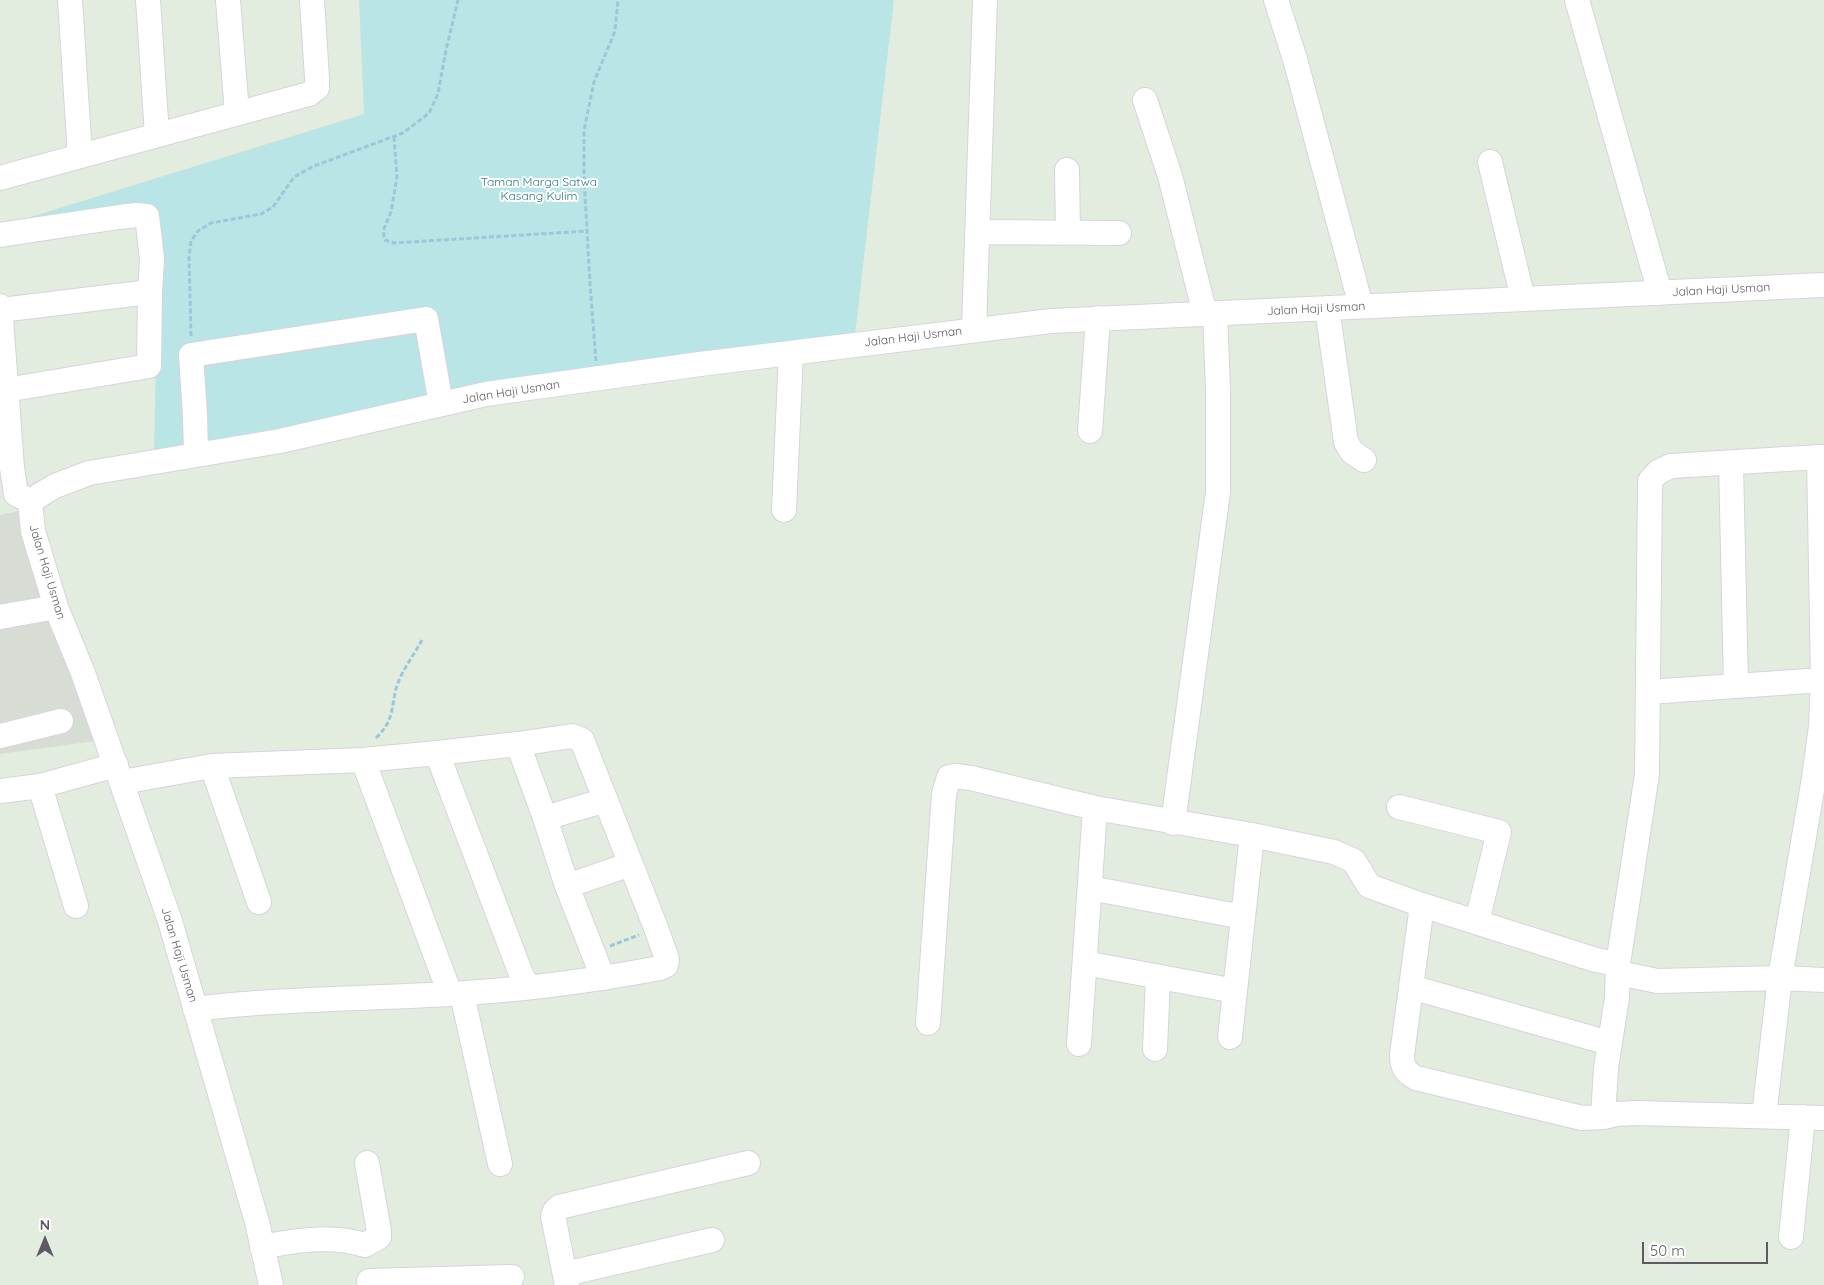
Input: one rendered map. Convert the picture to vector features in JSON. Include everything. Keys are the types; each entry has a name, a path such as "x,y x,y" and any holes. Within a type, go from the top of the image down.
{"street":[{"path":"70,0 80,156"},
{"path":"148,0 157,135"},
{"path":"228,0 238,113"},
{"path":"0,178 309,94 317,88 318,78 312,0"},
{"path":"974,329 984,0"},
{"path":"1276,0 1295,58 1361,306"},
{"path":"1577,0 1660,293"},
{"path":"1145,100 1170,176 1210,313 1218,390 1218,492 1173,823"},
{"path":"1490,162 1523,299"},
{"path":"1067,170 1068,233"},
{"path":"0,235 119,217 147,216 152,259 149,366 6,390"},
{"path":"977,232 1119,233"},
{"name":"Jalan Haji Usman","path":"272,1285 170,921 119,773 56,606 33,531 15,497 55,486 89,473 280,441 486,394 974,329 1098,318 1824,285"},
{"path":"15,497 0,308 150,292"},
{"path":"1327,308 1346,442 1352,452 1364,460"},
{"path":"1090,431 1098,318"},
{"path":"196,454 191,355 426,319 441,404"},
{"path":"784,510 790,353"},
{"path":"1603,1117 1609,1043 1617,998 1618,969 1647,774 1650,481 1658,472 1671,466 1821,457 1823,680 1821,726 1780,978 1764,1116"},
{"path":"1731,463 1736,686"},
{"path":"0,617 56,606"},
{"path":"1648,692 1823,680"},
{"path":"0,736 62,721"},
{"path":"0,791 119,773 437,754 572,736 582,740 667,959 666,965 660,968 603,978 528,987 456,994 322,1000 195,1009"},
{"path":"518,744 567,886 603,978"},
{"path":"437,754 521,974 528,987"},
{"path":"358,760 456,994 500,1164"},
{"path":"212,766 258,902"},
{"path":"928,1023 944,794 949,778 955,776 971,778 1095,808 1334,852 1354,861 1369,886 1657,981 1780,978 1824,980"},
{"path":"40,786 76,906"},
{"path":"545,818 606,800"},
{"path":"1399,807 1499,832 1477,921"},
{"path":"1079,1044 1095,808"},
{"path":"1230,1037 1252,836"},
{"path":"567,886 631,864"},
{"path":"1090,888 1243,917"},
{"path":"1422,905 1402,1055 1402,1064 1406,1072 1416,1078 1582,1118 1627,1113 1813,1117 1791,1237"},
{"path":"1085,963 1235,991"},
{"path":"1155,1049 1158,977"},
{"path":"1411,987 1609,1043"},
{"path":"262,1246 297,1240 335,1239 350,1240 365,1245 379,1237 367,1163"},
{"path":"712,1240 566,1279 553,1216 555,1210 559,1208 748,1163"},
{"path":"365,1245 370,1283 512,1277"}],"path":[{"path":"191,355 190,257 191,241 198,231 211,223 261,214 273,207 294,176 314,166 403,133 429,113 438,94 458,0"},
{"path":"598,379 587,231 584,130 594,82 615,31 618,0"},
{"path":"394,137 397,176 391,212 384,231 385,240 394,243 587,231"},
{"path":"358,760 386,728 400,678 422,640"},
{"path":"593,953 656,928"}],"shaded area":[{"path":"18,511 28,546 96,741 0,754 0,515"}],"green space":[{"name":"Taman Marga Satwa Kasang Kulim","path":"359,0 894,0 855,335 608,368 154,451 158,266 153,209 8,224 364,114"}]}
